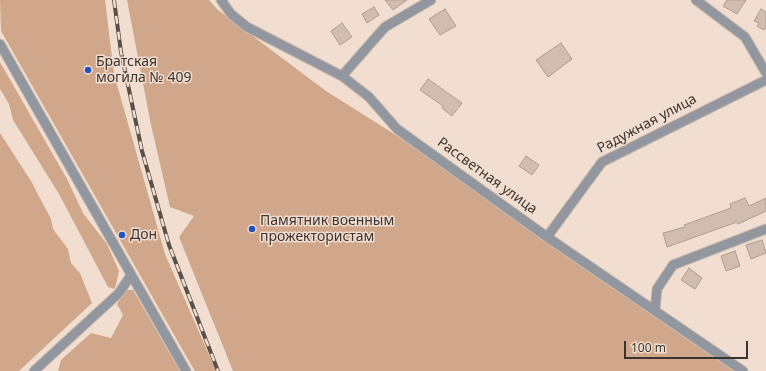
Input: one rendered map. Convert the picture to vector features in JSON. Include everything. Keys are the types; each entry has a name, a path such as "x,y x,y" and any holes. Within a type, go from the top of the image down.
{"street":[{"name":"Рассветная улица","path":"221,0 231,14 247,27 342,76 369,97 397,128 547,237 743,371"},
{"path":"342,76 385,27 431,0"},
{"path":"696,0 745,37 766,73"},
{"path":"1,47 186,371"},
{"name":"Радужная улица","path":"547,237 602,162 766,80"},
{"path":"655,310 657,289 673,266 766,229"},
{"path":"34,371 119,293 131,275"}],"shaded area":[{"path":"0,0 105,0 114,74 165,254 216,371 195,371 189,361 1,31"},
{"path":"127,0 209,0 218,10 326,91 448,168 735,371 233,371 179,237 194,216 170,207 151,125"},
{"path":"0,62 67,179 83,213 107,244 119,271 115,289 108,287 59,194 13,120 9,104 0,89"},
{"path":"0,133 31,181 51,219 53,229 68,249 71,263 80,273 92,303 19,371 0,371"},
{"path":"125,290 133,290 180,371 58,371 61,360 91,333 111,338 123,315 117,304"}],"building":[{"path":"385,0 407,0 393,10"},
{"path":"727,0 746,0 737,14 723,6"},
{"path":"374,7 379,15 367,23 362,14"},
{"path":"445,9 456,26 440,35 429,19"},
{"path":"761,9 766,12 766,28 764,30 757,26 759,23 754,21"},
{"path":"342,23 352,37 340,45 331,31"},
{"path":"561,43 572,59 548,77 536,60"},
{"path":"428,79 462,103 452,116 442,108 443,106 420,90"},
{"path":"526,156 539,165 532,175 519,166"},
{"path":"745,198 749,206 766,198 766,211 738,224 737,222 667,247 663,233 685,227 684,225 731,208 730,204"},
{"path":"762,240 766,253 751,259 746,245"},
{"path":"735,251 740,266 726,271 721,256"},
{"path":"689,268 702,278 695,289 681,280"}],"railway":[{"path":"114,0 121,52 142,151 169,245 218,371"}],"place":[{"name":"Братская могила № 409","path":"88,70"},
{"name":"Памятник военным прожектористам","path":"252,229"},
{"name":"Дон","path":"122,235"}]}
